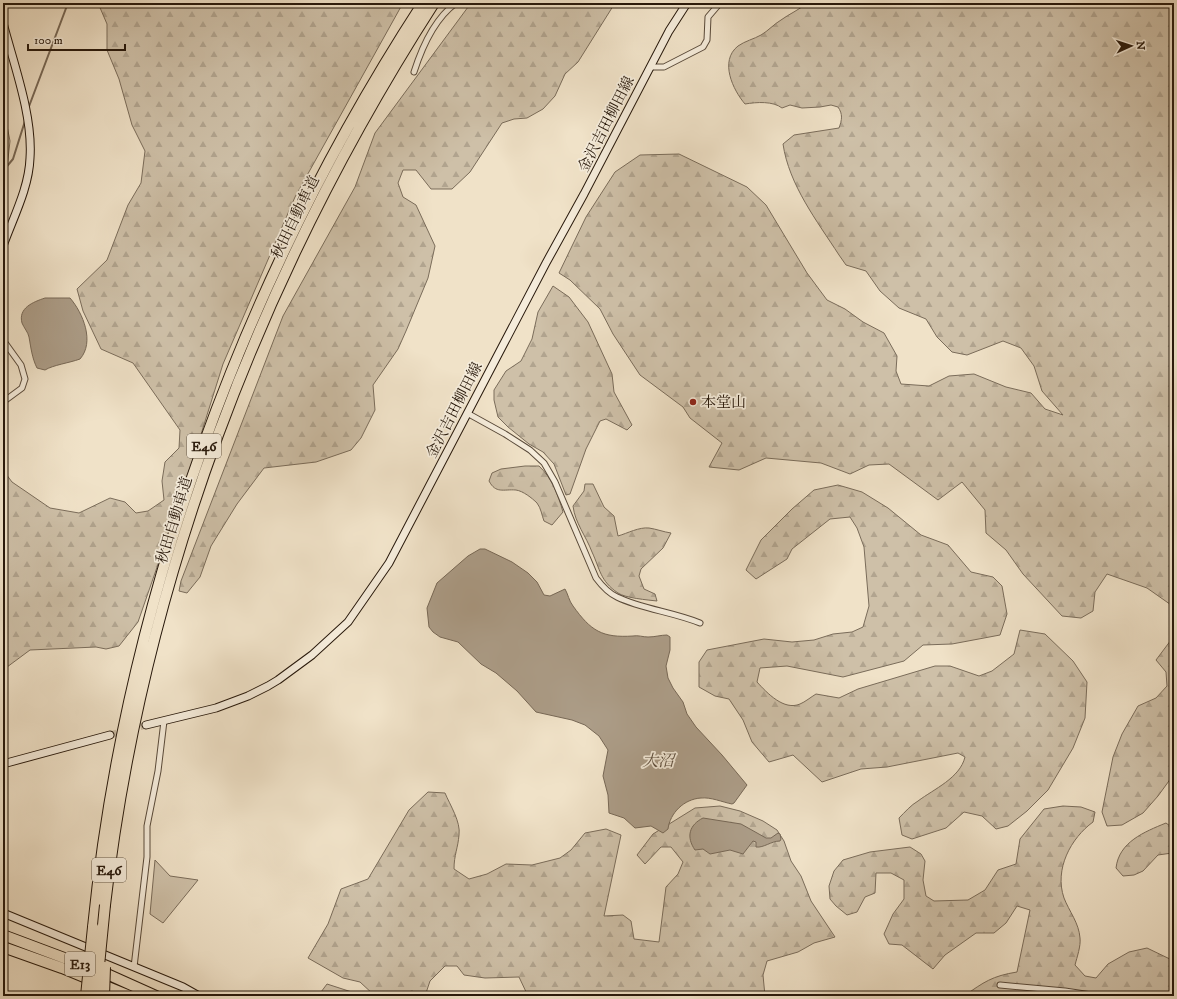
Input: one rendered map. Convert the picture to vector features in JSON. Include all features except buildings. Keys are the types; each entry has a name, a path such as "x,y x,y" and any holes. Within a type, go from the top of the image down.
{"highway":[{"name":"秋田自動車道","path":"86,996 104,842 114,784 140,660 171,545 213,421 263,297 325,168 391,52 423,3"},
{"name":"秋田自動車道","path":"96,996 105,905 124,778 149,662 180,548 221,425 271,302 333,173 369,108 434,3"},
{"path":"104,996 105,905"},
{"name":"E13","path":"3,935 100,971 156,996"},
{"name":"E13","path":"3,947 62,968 130,996"}],"main road":[{"name":"金沢吉田柳田線","path":"146,725 216,708 248,696 278,680 312,655 346,625 389,563 669,31 687,3"},
{"path":"3,24 28,121 30,159 25,185 3,246"},
{"path":"3,764 110,735"},
{"path":"3,913 183,987 199,996"}],"street":[{"path":"414,72 434,28 444,12 456,3"},
{"path":"650,67 664,67 703,47 707,40 708,17 720,3"},
{"path":"3,340 20,365 26,379 22,388 3,402"},
{"path":"467,413 530,450 544,463 555,482 596,578 606,590 616,597 679,614 700,623"},
{"path":"134,967 147,857 147,826 158,771 164,721"},
{"path":"1000,986 1065,991 1098,996"}],"green space":[{"path":"98,3 403,3 295,197 223,364 181,498 138,622 119,646 106,649 96,647 30,650 3,670 3,470 12,482 50,508 79,513 110,498 125,502 136,513 148,511 164,500 162,481 165,462 179,448 180,430 133,363 101,349 83,311 77,289 107,260 128,205 141,183 145,151 132,125 119,79 107,50 107,24"},
{"path":"471,3 615,3 578,62 565,74 555,96 543,109 527,118 514,119 502,123 470,172 452,189 431,189 416,170 403,170 398,183 403,197 416,205 435,246 428,278 398,349 373,385 375,410 361,438 351,450 316,462 264,468 237,504 211,546 200,577 187,593 179,591 181,581 283,316 355,187 375,133"},
{"path":"807,3 1174,3 1174,607 1147,588 1107,574 1095,592 1093,611 1081,618 1062,616 1023,574 1006,550 986,533 985,510 962,482 938,500 889,464 869,465 850,474 821,463 766,458 739,470 709,467 722,443 690,418 683,407 640,375 613,334 600,309 570,280 559,273 586,217 615,172 640,155 679,154 747,187 766,205 807,273 827,300 845,309 863,322 884,333 897,356 896,371 901,384 929,386 949,376 974,374 1006,387 1031,393 1045,409 1063,415 1042,391 1034,366 1021,348 1003,341 967,355 952,352 937,337 926,319 899,308 880,291 866,271 846,265 813,216 791,174 783,144 794,135 839,128 842,117 840,110 838,107 831,105 802,108 790,105 782,108 770,103 745,104 736,91 730,75 729,67 729,59 732,52 738,46 766,32 778,22"},
{"path":"3,106 10,141 7,168 3,171"},
{"path":"553,286 569,297 588,322 612,374 614,392 632,425 627,430 606,419 600,421 586,449 570,494 566,495 554,464 543,452 529,444 498,417 494,400 494,390 506,371 521,361 532,339 538,312"},
{"path":"539,466 548,476 554,487 563,512 552,525 544,521 538,505 527,495 516,490 494,488 489,481 492,473 501,469"},
{"path":"585,484 593,484 604,507 614,516 618,536 637,529 645,528 652,528 671,533 663,548 641,569 639,576 644,589 655,594 657,601 621,595 607,584 590,546 578,524 574,512 573,506 584,491"},
{"path":"838,485 862,492 888,508 921,535 948,545 971,572 993,577 1002,586 1007,614 1000,635 952,644 923,645 904,661 843,677 787,666 760,668 757,682 776,700 794,706 816,694 839,698 858,689 935,666 950,666 979,676 992,671 1014,654 1020,630 1045,634 1073,661 1087,682 1085,718 1073,748 1048,790 1027,811 1008,826 996,829 982,816 964,812 946,828 912,839 902,835 899,818 913,804 952,777 958,771 965,757 958,753 887,767 861,769 822,782 793,755 769,762 752,742 743,720 729,699 715,696 699,687 699,662 707,650 764,639 792,642 814,640 833,634 852,632 863,627 869,606 864,547 857,528 850,517 830,519 792,549 787,559 756,579 746,570 761,540 792,509 814,490"},
{"path":"1174,636 1174,774 1143,813 1122,825 1107,826 1102,812 1113,757 1122,734 1138,706 1156,698 1167,686 1166,672 1156,660"},
{"path":"428,792 445,793 457,819 459,830 454,869 469,879 487,874 506,864 532,865 560,858 571,850 585,833 606,829 621,835 604,916 623,915 631,921 634,939 659,942 666,887 678,874 683,862 671,847 661,847 645,864 637,855 653,834 695,808 720,806 740,811 763,821 777,830 784,841 791,861 801,876 811,901 835,937 814,943 798,952 767,961 763,975 765,996 528,996 519,977 485,978 464,975 457,966 445,966 430,981 425,996 412,991 394,996 374,995 360,982 343,978 308,958 328,924 341,889 368,879 409,810"},
{"path":"1063,806 1081,807 1095,812 1093,822 1078,837 1066,855 1061,876 1061,887 1064,898 1076,922 1080,938 1079,952 1075,965 1085,976 1096,978 1108,964 1129,952 1147,948 1174,961 1174,996 964,996 989,980 1001,975 1017,972 1030,910 1017,906 1006,923 994,933 976,933 945,955 933,969 902,945 889,944 884,934 893,914 904,899 904,880 891,873 876,873 875,893 865,897 857,912 847,915 830,899 829,886 834,871 843,860 870,852 910,847 921,854 925,861 923,880 926,896 934,901 968,900 985,890 998,870 1016,864 1020,839 1044,809"},
{"path":"1166,823 1174,829 1174,850 1172,853 1158,855 1143,871 1134,875 1123,876 1116,868 1122,851 1141,834"},
{"path":"155,860 170,876 198,880 163,923 150,914"},
{"path":"327,984 364,996 318,996"}],"water":[{"path":"45,298 70,298 83,319 86,328 87,344 80,359 45,370 37,368 28,335 21,318 22,313 28,306"},
{"name":"大沼","path":"480,549 485,549 512,562 528,573 537,582 544,595 550,596 565,589 579,615 598,631 613,636 648,637 667,635 670,637 670,650 666,666 668,678 673,688 683,702 687,714 696,727 747,785 734,803 732,804 705,798 689,801 675,812 669,823 668,829 663,833 651,826 635,828 624,818 609,813 608,795 603,776 608,750 599,736 585,725 572,720 536,712 517,691 496,673 481,664 458,642 440,637 429,627 427,608 437,583 468,556"},
{"path":"703,818 741,824 766,838 771,838 778,833 780,834 781,839 780,841 759,847 756,847 756,842 753,841 743,854 730,850 710,854 703,849 695,850 690,840 690,832 695,824"}],"waterway":[{"path":"28,109 68,3"},
{"path":"3,171 13,159 25,121"}],"tunnel":[{"path":"110,735 146,725"}],"place":[{"name":"本堂山","path":"693,402"}]}
